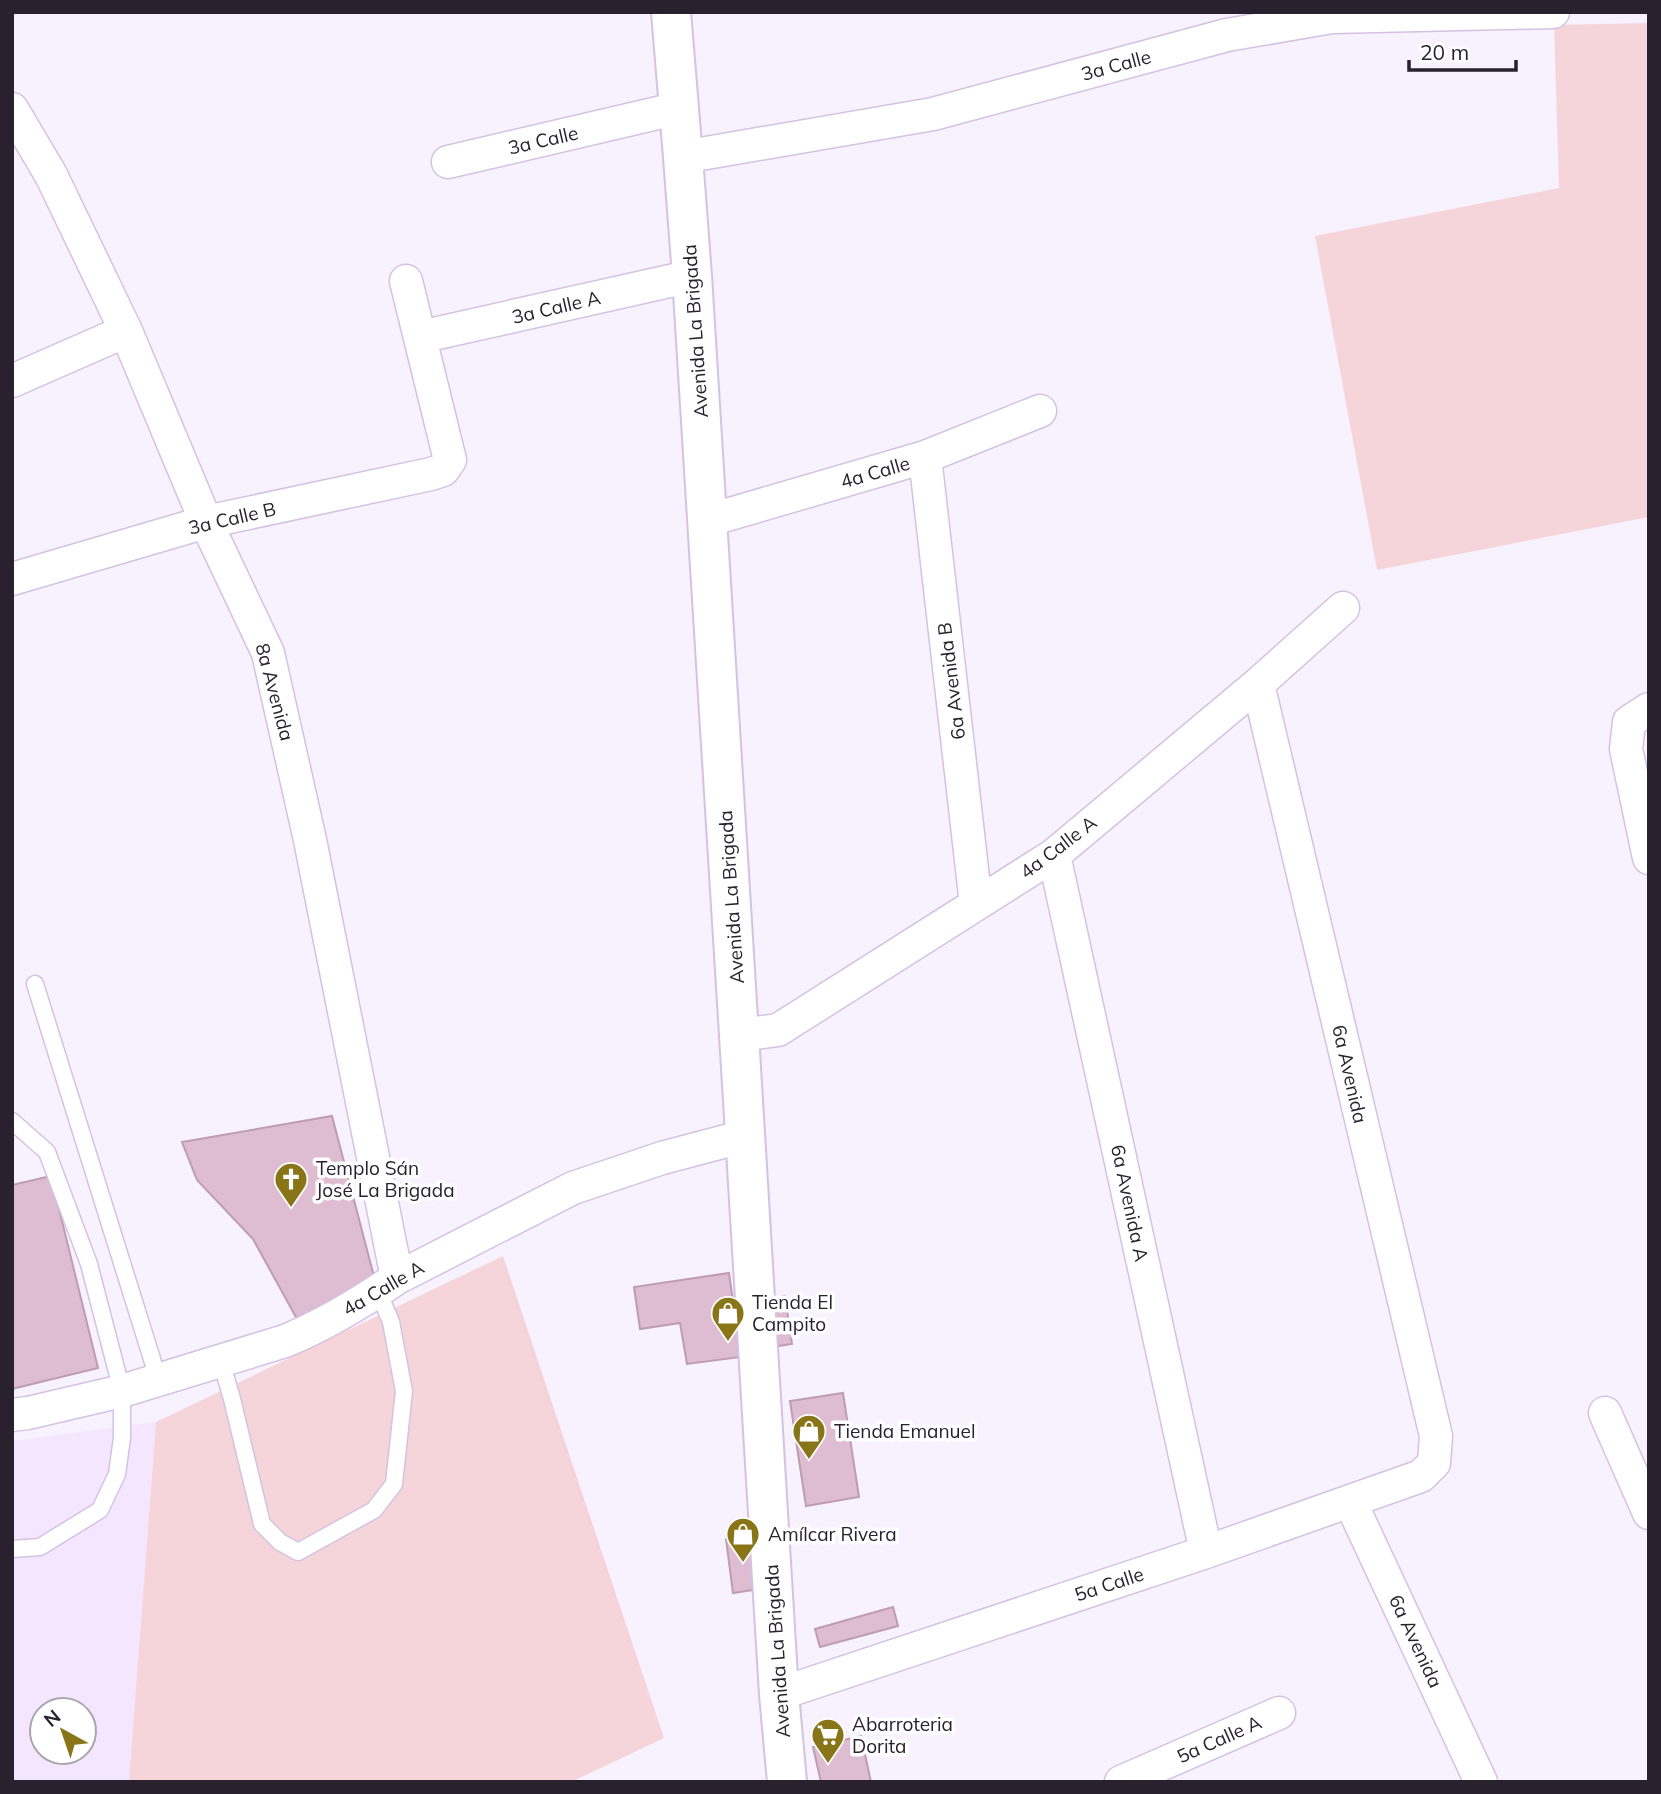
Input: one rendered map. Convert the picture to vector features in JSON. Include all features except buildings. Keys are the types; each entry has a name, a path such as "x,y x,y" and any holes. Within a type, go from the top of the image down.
{"main road":[{"name":"Avenida La Brigada","path":"671,12 692,276 779,1694 787,1782"}],"street":[{"name":"3a Calle","path":"684,157 933,114 1227,35 1332,18 1553,12"},
{"name":"3a Calle","path":"448,162 679,108"},
{"name":"8a Avenida","path":"12,109 51,175 126,331 206,522 268,653 310,839 388,1284"},
{"name":"3a Calle A","path":"420,337 692,276"},
{"path":"406,281 420,337"},
{"path":"12,381 126,331"},
{"name":"3a Calle B","path":"12,579 206,522 443,470 450,460 420,337"},
{"name":"4a Calle","path":"706,521 925,457 1040,411"},
{"name":"6a Avenida B","path":"925,457 976,904"},
{"name":"4a Calle A","path":"739,1035 778,1030 1054,855 1258,684 1343,608"},
{"name":"6a Avenida","path":"1258,684 1436,1436 1434,1463"},
{"path":"1639,716 1626,749 1649,858"},
{"name":"6a Avenida A","path":"1054,855 1206,1552"},
{"name":"4a Calle A","path":"12,1415 158,1381 304,1333 388,1284 573,1188 662,1158 746,1136"},
{"path":"1605,1413 1649,1513"},
{"name":"5a Calle","path":"779,1694 1206,1552 1421,1476 1434,1463"},
{"name":"6a Avenida","path":"1350,1501 1481,1782"},
{"name":"5a Calle A","path":"1121,1782 1279,1713"}],"lane":[{"path":"35,985 158,1381"},
{"path":"12,1121 47,1152 89,1264 122,1391 122,1438 117,1474 100,1510 40,1547 12,1549"},
{"path":"221,1362 262,1524 280,1542 298,1552 374,1510 394,1484 404,1391 391,1322 388,1284"}],"shaded area":[{"path":"1649,23 1649,517 1377,570 1315,236 1559,188 1554,25"},
{"path":"503,1256 664,1738 571,1782 129,1782 156,1422"},
{"path":"156,1422 129,1782 12,1782 12,1441"}],"place":[{"name":"Templo Sán José La Brigada","path":"291,1209"},
{"name":"Tienda El Campito","path":"728,1343"},
{"name":"Tienda Emanuel","path":"809,1461"},
{"name":"Amílcar Rivera","path":"743,1564"},
{"name":"Abarroteria Dorita","path":"828,1765"}]}
